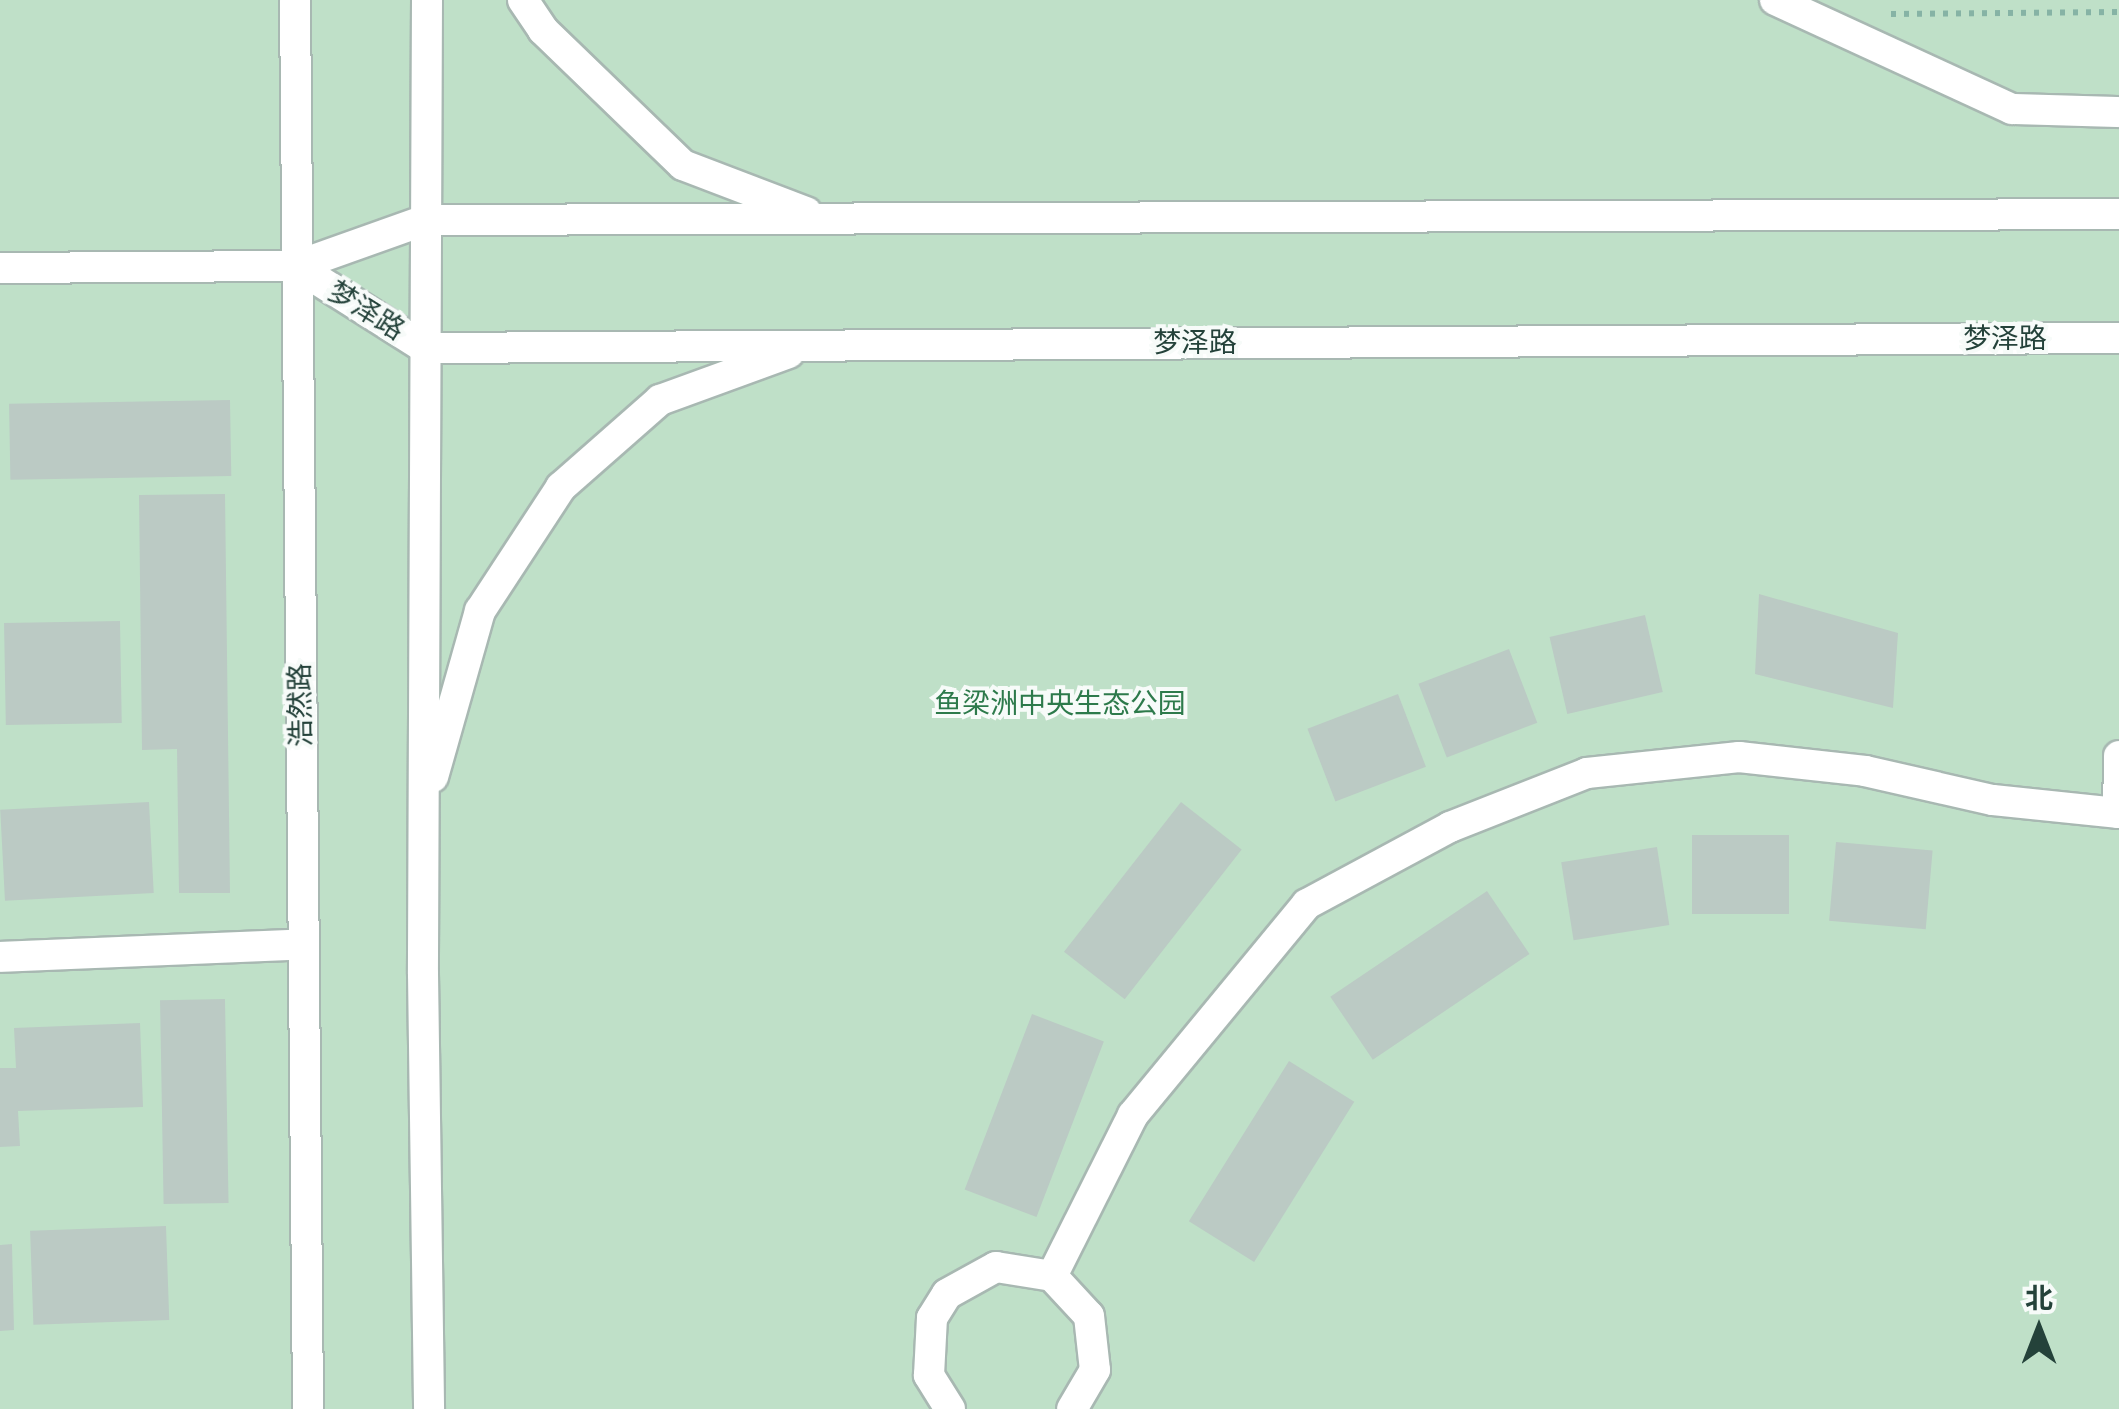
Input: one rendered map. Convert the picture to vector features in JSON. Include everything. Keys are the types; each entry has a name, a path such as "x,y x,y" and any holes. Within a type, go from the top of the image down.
{"street":[{"name":"浩然路","path":"295,0 308,1409"},
{"path":"427,0 423,813 429,1409"},
{"path":"522,0 543,30 683,165 823,218"},
{"path":"1775,0 2012,109 2119,112"},
{"name":"梦泽路","path":"0,268 296,266 425,220 2119,214"},
{"name":"梦泽路","path":"296,266 425,348 2119,338"},
{"path":"423,813 480,612 561,487 660,400 810,346"},
{"path":"1052,1276 1133,1115 1307,904 1450,826 1587,773 1739,757 1865,771 1992,800 2118,813 2119,756"},
{"path":"0,958 304,944"},
{"path":"950,1409 929,1375 926,1346 947,1294 996,1267 1052,1276 1074,1292 1096,1342 1094,1370 1072,1409"}],"path":[{"path":"1871,14 2119,12"}],"green space":[{"name":"鱼梁洲中央生态公园","path":"0,0 2119,0 2119,1409 0,1409"}],"building":[{"path":"230,400 231,476 10,480 9,404"},
{"path":"225,494 230,893 179,893 177,749 142,750 139,495"},
{"path":"1759,594 1898,633 1893,708 1755,674"},
{"path":"1645,615 1663,692 1567,714 1550,637"},
{"path":"120,621 122,723 6,725 4,623"},
{"path":"1509,649 1537,723 1447,758 1418,684"},
{"path":"1398,694 1426,767 1335,802 1307,729"},
{"path":"149,802 154,893 5,901 0,810"},
{"path":"1181,802 1242,849 1125,999 1064,952"},
{"path":"1692,835 1789,835 1789,914 1692,914"},
{"path":"1836,842 1933,850 1926,929 1829,921"},
{"path":"1657,847 1669,925 1574,940 1561,862"},
{"path":"1487,891 1529,954 1373,1060 1330,997"},
{"path":"225,999 229,1203 164,1204 160,1000"},
{"path":"1032,1014 1104,1042 1037,1217 965,1190"},
{"path":"140,1023 143,1107 18,1111 20,1146 0,1147 0,1068 16,1068 14,1028"},
{"path":"1289,1061 1354,1102 1254,1262 1189,1221"},
{"path":"166,1226 169,1320 33,1325 30,1231"},
{"path":"12,1244 14,1330 0,1331 0,1245"}]}
